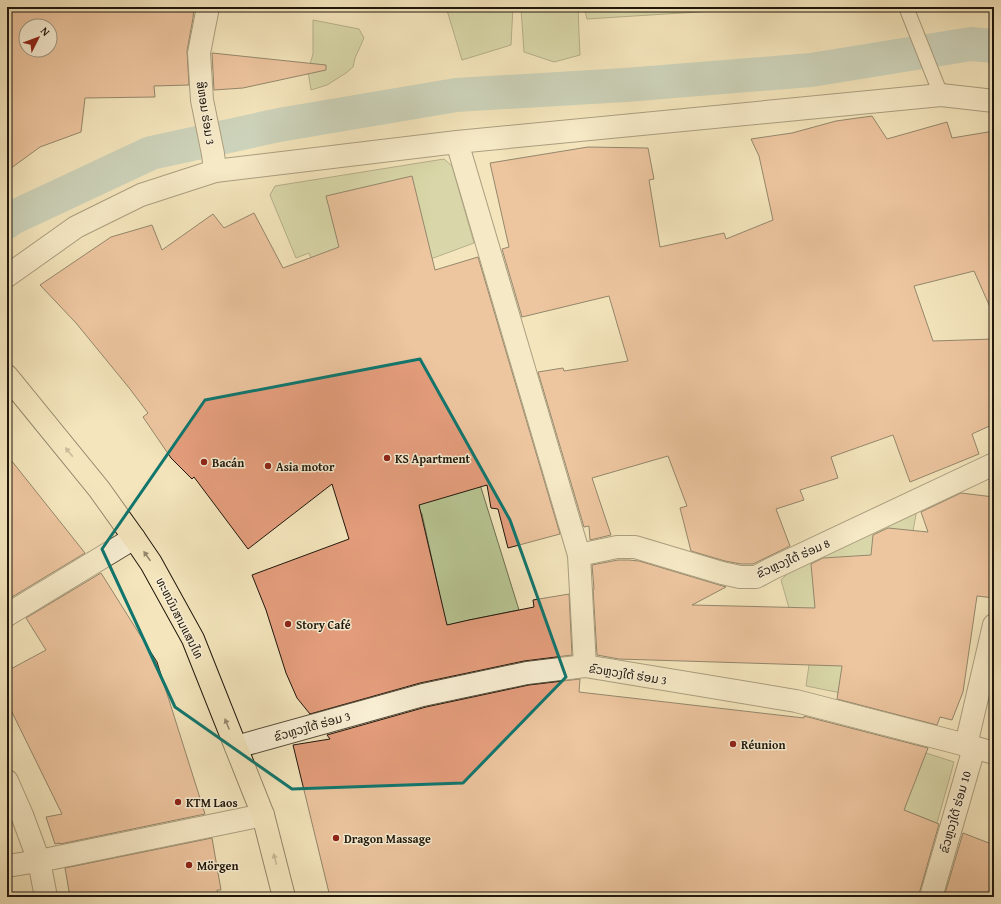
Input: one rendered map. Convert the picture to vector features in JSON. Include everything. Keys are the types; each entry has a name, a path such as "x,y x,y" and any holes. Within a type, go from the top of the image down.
{"highway":[{"name":"ທະຫນົນສາມແສນໄທ","path":"7,376 99,489 134,538 151,563 194,639 263,815 284,897"}],"street":[{"name":"ສີຫອມ ຮ່ອມ 3","path":"208,7 198,53 202,100 214,162"},
{"path":"7,276 76,227 141,195 214,162 457,142 940,95 994,101"},
{"path":"457,142 579,555 585,666"},
{"name":"ຂົວຫຼວງໃຕ້ ຮ່ອມ 8","path":"579,555 617,547 635,547 722,573 740,577 756,577 994,464"},
{"path":"7,615 134,538"},
{"name":"ຂົວຫຼວງໃຕ້ ຮ່ອມ 10","path":"931,897 978,749 994,625"},
{"name":"ຂົວຫຼວງໃຕ້ ຮ່ອມ 3","path":"236,747 423,695 527,673 585,666 796,701 978,749"},
{"path":"7,782 39,861 46,897"},
{"path":"7,866 39,861 263,815"}],"lane":[{"path":"906,7 940,95"}],"highlighted area":[{"path":"420,359 510,520 566,677 463,783 292,789 175,707 102,549 205,400"}],"green space":[{"path":"446,7 513,7 511,45 462,60"},
{"path":"522,7 578,7 580,55 554,62 524,52"},
{"path":"584,7 776,7 587,19"},
{"path":"313,20 359,29 364,38 355,58 353,67 327,85 311,90 308,71 313,54"},
{"path":"444,159 452,166 474,243 328,297 309,253 296,258 270,195 275,186"},
{"path":"451,391 519,610 407,635 395,602 439,591 422,514 417,506"},
{"path":"917,509 886,702 806,686 809,665 781,580 794,567"},
{"path":"926,753 954,762 937,823 873,798"}],"building":[{"path":"7,7 194,7 187,51 189,85 154,86 155,97 85,98 81,132 40,147 7,171"},
{"path":"212,53 326,65 326,70 243,88 214,90"},
{"path":"872,116 887,139 947,122 952,138 994,131 994,316 974,271 914,286 933,341 994,339 994,424 972,434 979,454 910,482 893,435 831,457 838,478 800,490 804,500 776,509 790,546 753,564 741,564 725,561 691,551 680,508 687,506 668,456 592,478 611,535 590,540 589,526 584,527 538,372 563,368 564,371 628,361 609,296 522,317 502,249 509,247 490,163 588,147 648,148 654,179 649,180 660,247 724,233 726,239 773,220 759,156 751,139 792,133 836,121"},
{"path":"412,176 435,270 478,257 560,534 508,548 498,509 491,508 487,485 419,505 447,625 534,607 533,600 569,594 572,655 524,661 420,683 310,714 297,698 286,673 266,610 252,575 349,539 332,484 248,549 194,477 192,479 171,458 143,417 148,413 130,389 76,323 40,285 111,237 152,225 162,250 213,214 224,228 254,213 283,268 339,247 326,196"},
{"path":"7,455 85,553 12,597 7,591"},
{"path":"961,493 994,497 994,598 977,596 963,692 952,720 940,717 937,725 837,699 842,666 619,659 597,655 592,565 618,560 639,561 726,587 692,605 815,608 811,564 823,558 871,555 873,535 888,528 928,532 921,512"},
{"path":"101,573 157,662 205,814 55,844 46,817 62,814 7,702 7,671 46,650 26,618"},
{"path":"580,679 579,692 804,718 804,716 928,748 904,810 939,824 919,897 330,897 293,745 330,739 327,735 426,707 529,685"},
{"path":"963,833 994,845 994,897 944,897"},
{"path":"212,838 221,890 217,890 219,897 70,897 65,868"}],"waterway":[{"path":"7,222 10,219 151,153 279,125 456,95 625,85 811,70 971,44 994,46"}],"place":[{"name":"KS Apartment","path":"387,458"},
{"name":"Bacán","path":"204,462"},
{"name":"Asia motor","path":"268,466"},
{"name":"Story Café","path":"288,624"},
{"name":"Réunion","path":"733,744"},
{"name":"KTM Laos","path":"178,802"},
{"name":"Dragon Massage","path":"336,838"},
{"name":"Mörgen","path":"189,865"}]}
